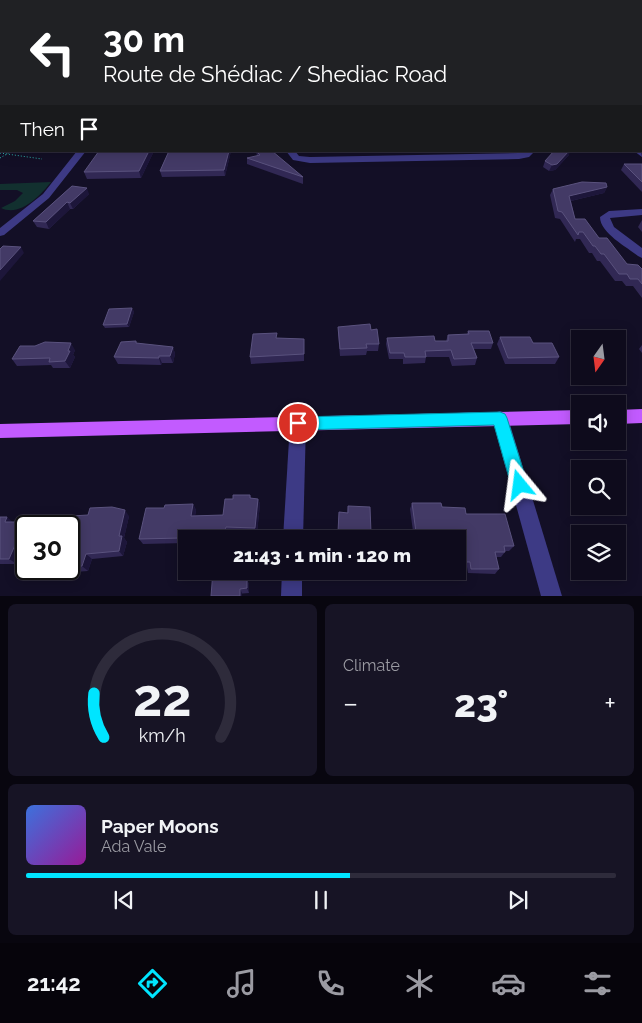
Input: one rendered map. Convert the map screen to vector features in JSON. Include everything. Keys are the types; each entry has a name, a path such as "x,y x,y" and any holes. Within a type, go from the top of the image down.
{"main road":[{"path":"626,417 642,416"},
{"path":"0,431 571,417"}],"street":[{"path":"0,233 46,196 81,152"},
{"path":"291,152 296,158 310,160 519,156 526,155 530,152"},
{"path":"642,212 609,214 605,217 605,221 610,229 642,254"},
{"path":"500,418 552,596"},
{"path":"294,530 298,423"},
{"path":"291,596 292,580"}],"path":[{"path":"0,158 10,152"},
{"path":"0,153 42,159"}],"green space":[{"path":"51,182 29,204 15,210 1,208 15,201 23,193 17,190 0,190 0,184"}],"building":[{"path":"98,152 148,152 139,171 84,172"},
{"path":"169,152 229,152 224,170 160,171"},
{"path":"257,152 273,152 303,177 247,158 260,155"},
{"path":"553,152 568,152 557,164 552,165 545,161"},
{"path":"624,164 642,164 642,182"},
{"path":"582,182 606,183 607,187 569,196 575,219 585,219 599,238 607,238 627,264 638,265 642,269 642,284 638,279 630,279 627,274 619,274 604,254 601,254 593,246 583,232 579,232 578,235 562,212 558,211 553,189"},
{"path":"72,186 87,188 70,203 67,202 46,222 33,221"},
{"path":"3,246 21,247 0,270 0,249"},
{"path":"132,308 127,324 103,325 109,309"},
{"path":"370,324 371,330 377,329 379,344 366,344 367,348 340,349 338,327"},
{"path":"468,331 489,331 493,343 471,343 477,358 454,359 451,350 425,351 426,357 405,357 404,353 390,353 387,338 434,336 435,341 448,341 448,335 469,334"},
{"path":"277,333 276,338 304,339 304,354 250,357 253,334"},
{"path":"500,337 530,337 533,343 552,343 559,357 508,358"},
{"path":"136,341 136,343 173,347 170,356 159,356 159,358 114,357 121,342"},
{"path":"45,342 71,343 68,351 70,351 65,361 49,362 50,358 12,359 20,346 35,346"},
{"path":"233,495 250,495 250,498 258,499 255,528 226,527 225,530 178,530 178,538 139,539 146,508 164,508 165,505 193,504 191,516 223,515 225,499 233,499"},
{"path":"412,503 441,503 442,507 465,508 466,514 505,514 514,546 504,546 505,552 495,552 499,569 471,569 470,562 466,562 466,530 416,530"},
{"path":"348,506 370,507 371,530 338,530 339,512 348,513"},
{"path":"112,507 125,510 119,536 122,536 119,551 86,554 82,566 80,566 80,515 88,515 90,508"},
{"path":"0,517 7,517 5,522 15,522 15,545 9,559 0,559"},
{"path":"212,580 247,580 247,588 240,589 240,596 211,596"}],"route":[{"path":"298,423 500,418 520,485"}]}
